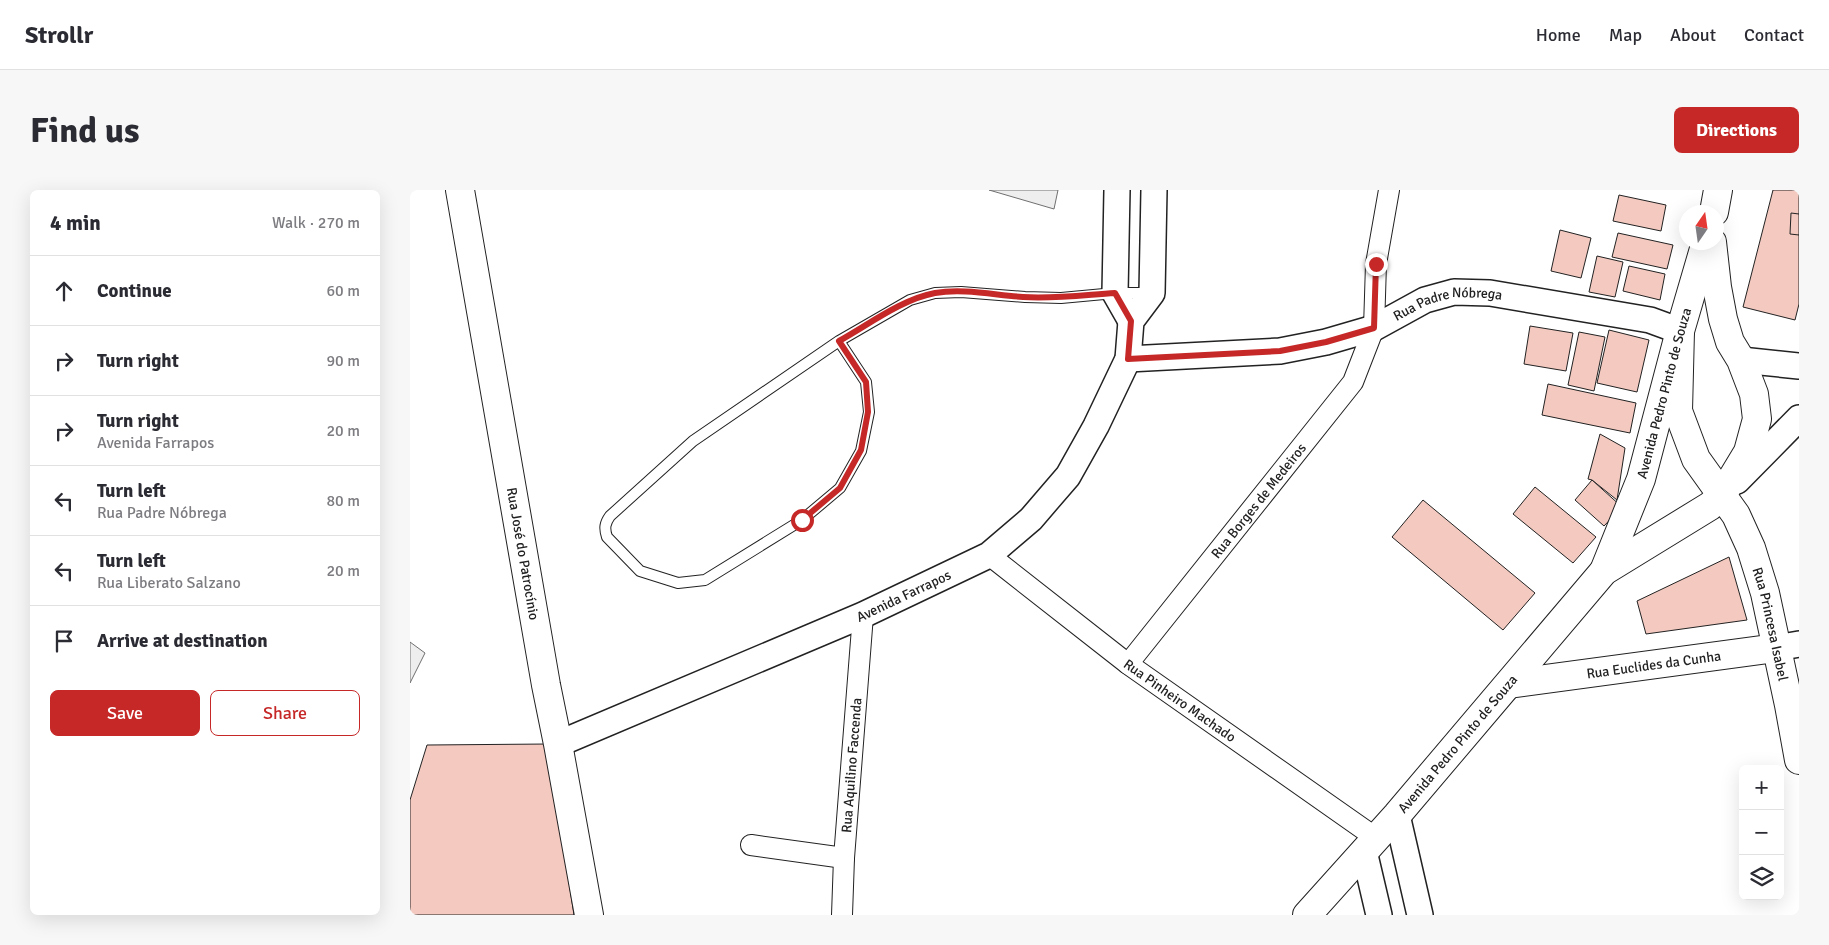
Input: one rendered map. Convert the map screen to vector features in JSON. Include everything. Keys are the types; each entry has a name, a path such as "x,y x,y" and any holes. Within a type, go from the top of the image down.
{"main road":[{"name":"Rua José do Patrocínio","path":"460,190 546,686 589,915"},
{"path":"1715,205 1718,190"},
{"name":"Avenida Pedro Pinto de Souza","path":"1307,915 1397,815 1604,571 1641,479 1704,250"},
{"path":"1713,250 1717,287 1730,342 1741,360 1754,394 1757,419 1748,452 1722,496"},
{"name":"Rua Princesa Isabel","path":"1680,331 1678,412 1696,459 1736,515 1751,548 1765,592 1788,646 1789,705 1799,760"},
{"name":"Avenida Pedro Pinto de Souza","path":"1604,571 1710,506 1722,496"},
{"name":"Rua Euclides da Cunha","path":"1509,684 1788,646"}],"street":[{"path":"1116,190 1115,293 1131,321 1152,293 1154,190"},
{"path":"1374,328 1376,264 1389,190"},
{"name":"Rua Padre Nóbrega","path":"1128,359 1280,351 1326,342 1374,328 1426,300 1454,292 1490,293 1650,320 1680,331"},
{"name":"Avenida Farrapos","path":"558,744 863,615 989,555 1032,519 1068,476 1096,426 1128,359 1131,321"},
{"name":"Rua Borges de Medeiros","path":"1128,664 1352,382 1374,328"},
{"path":"1741,360 1799,366"},
{"path":"1722,496 1799,418"},
{"name":"Rua Pinheiro Machado","path":"989,555 1128,664 1370,845"},
{"name":"Rua Aquilino Faccenda","path":"842,915 844,858 863,615"},
{"path":"1397,815 1420,915"},
{"path":"1370,845 1379,915"},
{"path":"751,846 844,858"}],"lane":[{"path":"839,341 866,382 868,412 861,450 840,488 802,520 705,580 678,583 640,571 607,537 605,530 606,522 610,516 693,441 839,341 910,300 935,293 961,292 1061,298 1115,293 1152,293"}],"shaded area":[{"path":"989,190 1058,190 1054,209"},
{"path":"410,642 425,653 410,683"}],"building":[{"path":"1773,190 1799,190 1799,304 1795,320 1743,307"},
{"path":"1619,195 1666,205 1661,231 1613,221"},
{"path":"1791,213 1799,214 1799,235 1790,234"},
{"path":"1560,230 1591,238 1581,278 1551,271"},
{"path":"1618,233 1673,245 1667,269 1612,257"},
{"path":"1597,256 1623,262 1615,297 1589,292"},
{"path":"1629,266 1665,274 1660,300 1623,291"},
{"path":"1530,326 1573,333 1566,371 1524,364"},
{"path":"1609,330 1649,340 1637,392 1597,383"},
{"path":"1579,332 1605,337 1594,391 1568,385"},
{"path":"1548,384 1636,403 1630,433 1542,415"},
{"path":"1600,434 1625,448 1617,500 1592,480 1588,479"},
{"path":"1592,480 1622,507 1604,526 1575,500"},
{"path":"1535,487 1596,537 1573,563 1513,514"},
{"path":"1423,500 1535,593 1503,630 1392,537"},
{"path":"1729,557 1747,620 1646,634 1637,601"},
{"path":"548,744 574,915 410,915 410,800 427,745"}],"route":[{"path":"802,520 840,488 861,450 868,412 866,382 839,341 910,300 935,293 961,292 1061,298 1115,293 1131,321 1128,359 1280,351 1326,342 1374,328 1376,264"}]}
